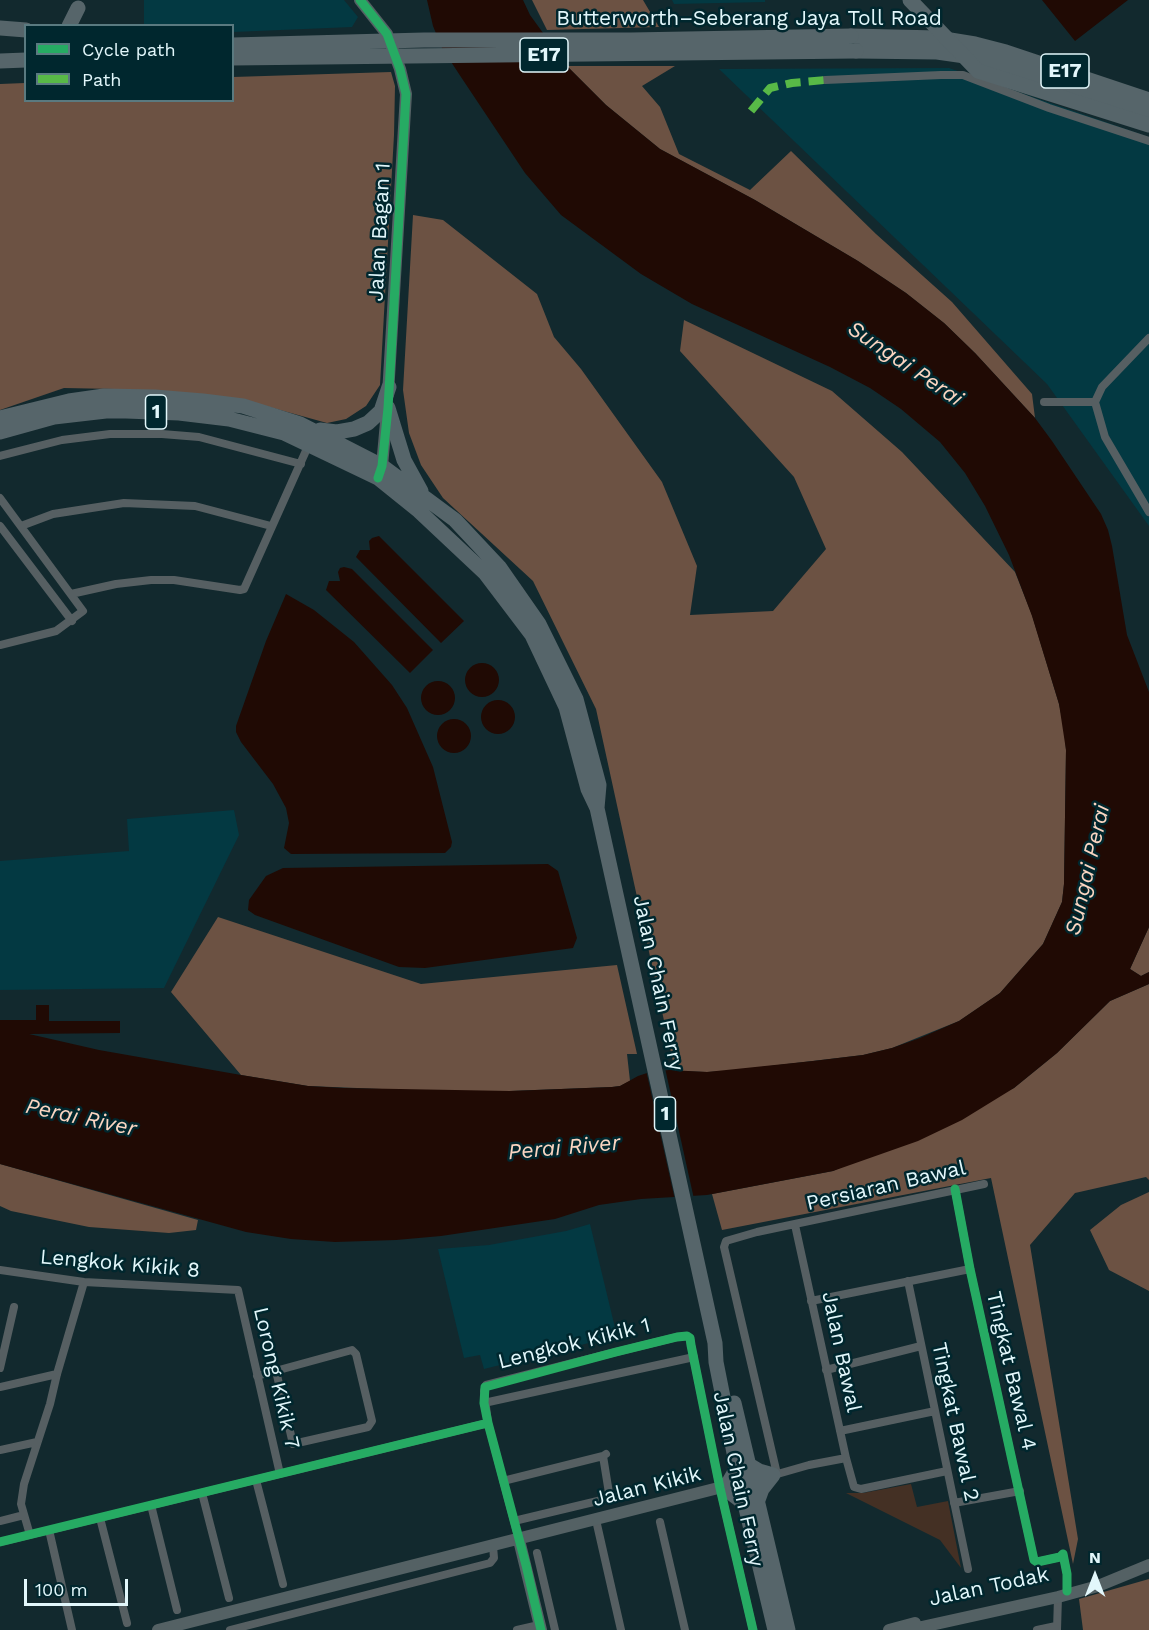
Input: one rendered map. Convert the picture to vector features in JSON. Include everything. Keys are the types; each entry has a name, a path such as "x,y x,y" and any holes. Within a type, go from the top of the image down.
{"highway":[{"path":"910,0 978,71 1149,125"},
{"path":"70,24 78,8"},
{"path":"0,28 24,30"},
{"name":"Butterworth–Seberang Jaya Toll Road","path":"234,45 424,40 631,40 851,36 938,38 1006,52 1149,100"},
{"name":"Butterworth–Seberang Jaya Toll Road","path":"234,58 937,52 1002,64 1149,113"},
{"path":"0,61 24,60"},
{"path":"1124,91 1149,87"},
{"path":"300,424 331,432 362,426 381,411 389,387"},
{"name":"Jalan Chain Ferry","path":"0,418 69,401 104,396 155,397 243,406 300,424 423,495 455,520 500,568 539,624 576,699 599,785 597,808"},
{"path":"388,408 404,460 423,495"},
{"name":"Jalan Chain Ferry","path":"0,432 54,417 106,411 179,413 229,419 275,430 380,472 485,573 532,635 566,707 588,789 597,808 715,1343 723,1358 775,1630"},
{"path":"759,1471 775,1474 752,1504 740,1500 721,1488 745,1474 759,1471"},
{"name":"Jalan Chain Ferry","path":"752,1504 788,1630"}],"street":[{"name":"Jalan Bagan 1","path":"360,0 387,34 400,69 406,94 388,408 380,472"},
{"path":"825,80 963,75 1049,108 1149,141"},
{"path":"1149,338 1102,387 1095,402 1105,436 1149,512"},
{"path":"1044,402 1095,402"},
{"path":"0,456 62,440 110,434 162,434 199,437 301,464"},
{"path":"71,594 116,584 151,580 174,580 244,589 309,444"},
{"path":"0,498 83,611 56,631 0,645"},
{"path":"21,526 53,514 124,503 195,506 271,526"},
{"path":"13,515 0,525 72,621"},
{"name":"Persiaran Bawal","path":"795,1225 984,1184"},
{"name":"Tingkat Bawal 4","path":"955,1189 970,1269 1034,1560 1036,1562 1060,1557 1063,1554 1067,1574 1062,1594"},
{"name":"Jalan Bawal","path":"795,1225 854,1487 861,1489 947,1471"},
{"name":"Jalan Chain Ferry","path":"775,1474 724,1247 730,1238 795,1225"},
{"path":"811,1301 970,1269"},
{"name":"Lengkok Kikik 8","path":"0,1270 84,1282 238,1290"},
{"name":"Tingkat Bawal 2","path":"908,1281 968,1569"},
{"path":"30,1535 21,1504 24,1484 50,1404 84,1282"},
{"name":"Lorong Kikik 7","path":"238,1290 280,1474"},
{"path":"0,1368 14,1307"},
{"name":"Jalan Chain Ferry","path":"687,1336 690,1338 753,1630"},
{"name":"Lengkok Kikik 1","path":"687,1336 486,1385 484,1403 693,1357"},
{"path":"826,1370 921,1346"},
{"path":"257,1376 352,1350 356,1354 372,1421 368,1427 293,1444 276,1371"},
{"path":"0,1387 57,1374"},
{"path":"484,1403 540,1627 517,1630"},
{"path":"840,1431 935,1411"},
{"path":"0,1542 488,1423"},
{"path":"0,1450 37,1442"},
{"name":"Jalan Kikik","path":"503,1481 605,1455 609,1493 606,1499 514,1521"},
{"path":"775,1474 809,1464 846,1458"},
{"path":"256,1480 283,1584"},
{"name":"Jalan Kikik","path":"160,1630 197,1625 342,1584 721,1488"},
{"path":"954,1503 1020,1491"},
{"path":"202,1493 229,1598"},
{"path":"151,1505 177,1610"},
{"path":"0,1521 24,1515"},
{"path":"100,1518 127,1623"},
{"path":"596,1520 621,1630"},
{"path":"660,1522 685,1630"},
{"path":"49,1530 72,1630"},
{"path":"230,1630 490,1563 494,1558 493,1546"},
{"path":"526,1565 538,1558 555,1630"},
{"name":"Jalan Todak","path":"908,1630 1098,1586 1149,1565"},
{"path":"342,1584 346,1600"},
{"path":"1037,1630 1056,1628 1062,1594"},
{"name":"Jalan Todak","path":"889,1630 1062,1594"}],"shaded area":[{"path":"144,0 344,0 358,17 352,27 234,32 234,24 144,24"},
{"path":"532,0 643,0 659,27 547,30"},
{"path":"672,0 765,0 765,2 674,4"},
{"path":"567,66 675,66 642,86 660,107 679,154 750,190 791,151 876,234 952,302 1032,394 1035,418 975,353 944,323 906,293 858,261 755,200 660,149 606,105"},
{"path":"949,68 1149,137 1149,526 1047,384 719,69"},
{"path":"391,72 395,86 394,135 380,385 366,406 346,419 327,423 251,402 114,389 64,388 0,410 0,84 24,83 24,102 234,102 234,77"},
{"path":"413,215 443,220 537,294 554,337 581,369 662,482 697,566 690,615 773,611 826,549 794,477 680,351 684,320 832,391 902,452 1015,572 1032,615 1064,727 1066,750 1064,884 1062,902 1043,944 1000,993 959,1021 892,1048 863,1055 728,1071 675,1071 596,709 533,581 443,498 421,465 409,433 403,390"},
{"path":"234,810 239,835 164,988 0,990 0,861 129,851 127,819"},
{"path":"218,917 421,984 617,965 637,1054 627,1054 630,1081 612,1087 430,1091 308,1086 241,1075 171,992"},
{"path":"1149,927 1149,972 1141,976 1130,969"},
{"path":"1149,984 1149,1180 1146,1177 1075,1193 1030,1245 1078,1539 1073,1564 991,1178 722,1230 712,1194 833,1171 1014,1088 1057,1053 1110,1001"},
{"path":"0,1164 198,1220 196,1230 169,1233 89,1227 11,1211 0,1206"},
{"path":"1149,1192 1149,1291 1109,1270 1090,1230 1121,1205"},
{"path":"590,1224 617,1336 484,1369 480,1355 464,1358 438,1249 489,1245 566,1231"},
{"path":"911,1484 917,1507 948,1501 961,1568 940,1540 846,1493 863,1493"},
{"path":"1149,1579 1149,1630 1083,1630 1079,1599"}],"water":[{"path":"427,0 523,0 530,15 567,66 606,105 660,149 755,200 858,261 906,293 944,323 975,353 1035,418 1052,441 1101,514 1108,530 1127,635 1149,692 1149,927 1130,969 1141,976 1149,972 1149,984 1110,1001 1057,1053 1014,1088 962,1120 918,1141 833,1171 707,1195 641,1199 599,1205 555,1219 441,1236 335,1242 291,1239 246,1232 0,1164 0,1020 36,1020 36,1005 49,1005 49,1021 120,1021 120,1033 29,1034 99,1050 241,1075 308,1086 344,1088 510,1091 612,1087 620,1086 650,1072 669,1070 707,1072 863,1055 892,1048 959,1021 1000,993 1043,944 1062,902 1064,884 1066,750 1059,704 1032,616 1009,555 985,506 965,473 940,442 901,409 870,388 830,367 692,304 641,274 561,215 525,173 442,48 433,26"},
{"path":"1042,0 1128,0 1075,41"},
{"path":"379,536 464,621 441,643 356,557 360,550 370,550 369,541"},
{"path":"344,567 352,569 433,650 410,673 326,590 329,581 340,581 338,572"},
{"path":"286,594 314,610 354,642 392,685 407,708 433,767 452,842 451,847 445,853 291,854 284,848 289,823 286,808 273,784 241,742 236,726 266,641"},
{"path":"482,663 494,668 499,680 494,692 482,697 470,692 465,680 470,668"},
{"path":"438,681 450,686 455,698 450,710 438,715 426,710 421,698 426,686"},
{"path":"498,700 510,705 515,717 510,729 498,734 486,729 481,717 486,705"},
{"path":"454,719 466,724 471,736 466,748 454,753 442,748 437,736 442,724"},
{"path":"548,864 558,871 577,938 573,948 425,968 399,967 255,915 248,910 249,900 266,876 283,868"}],"pier":[{"path":"665,1068 694,1199 675,1200 646,1070"}],"marked path":[{"path":"751,111 770,88 825,80"}],"cycle path":[{"path":"360,0 387,34 400,69 406,94 388,408 382,466 378,478"},
{"path":"955,1189 970,1269 1034,1560 1037,1562 1060,1557 1063,1554 1067,1574 1067,1591"},
{"path":"541,1630 488,1423 484,1403 485,1387 616,1352 687,1336 690,1338 720,1488 753,1630"},
{"path":"0,1542 488,1423"}],"water label":[{"name":"Sungai Perai","path":"905,364"},
{"name":"Sungai Perai","path":"1088,870"},
{"name":"Perai River","path":"81,1118"},
{"name":"Perai River","path":"564,1148"}]}
